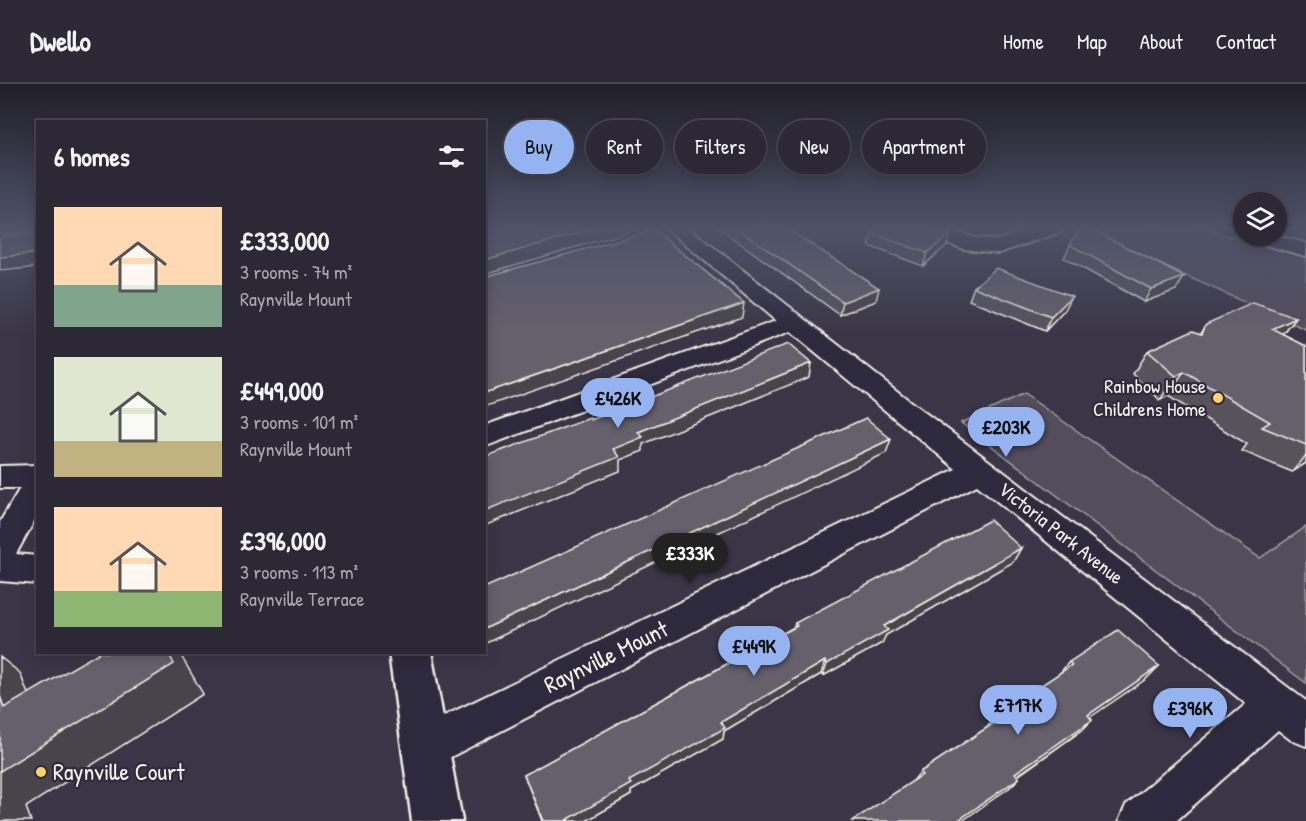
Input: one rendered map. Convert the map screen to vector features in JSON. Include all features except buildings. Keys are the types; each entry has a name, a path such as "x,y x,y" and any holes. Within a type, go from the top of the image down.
{"street":[{"name":"Victoria Park Avenue","path":"712,262 795,322 901,409 1292,715"},
{"path":"486,436 795,322"},
{"name":"Raynville Mount","path":"424,748 981,470"},
{"path":"0,477 36,476"},
{"path":"0,552 36,488"},
{"path":"0,567 36,570"},
{"path":"410,654 437,821"},
{"path":"1142,821 1292,715"}],"shaded area":[{"path":"1156,262 1306,262 1306,330"},
{"path":"1024,394 1260,558 1306,527 1306,683 961,423"}],"place":[{"name":"Rainbow House Childrens Home","path":"1218,398"},
{"name":"Raynville Court","path":"41,772"}]}
